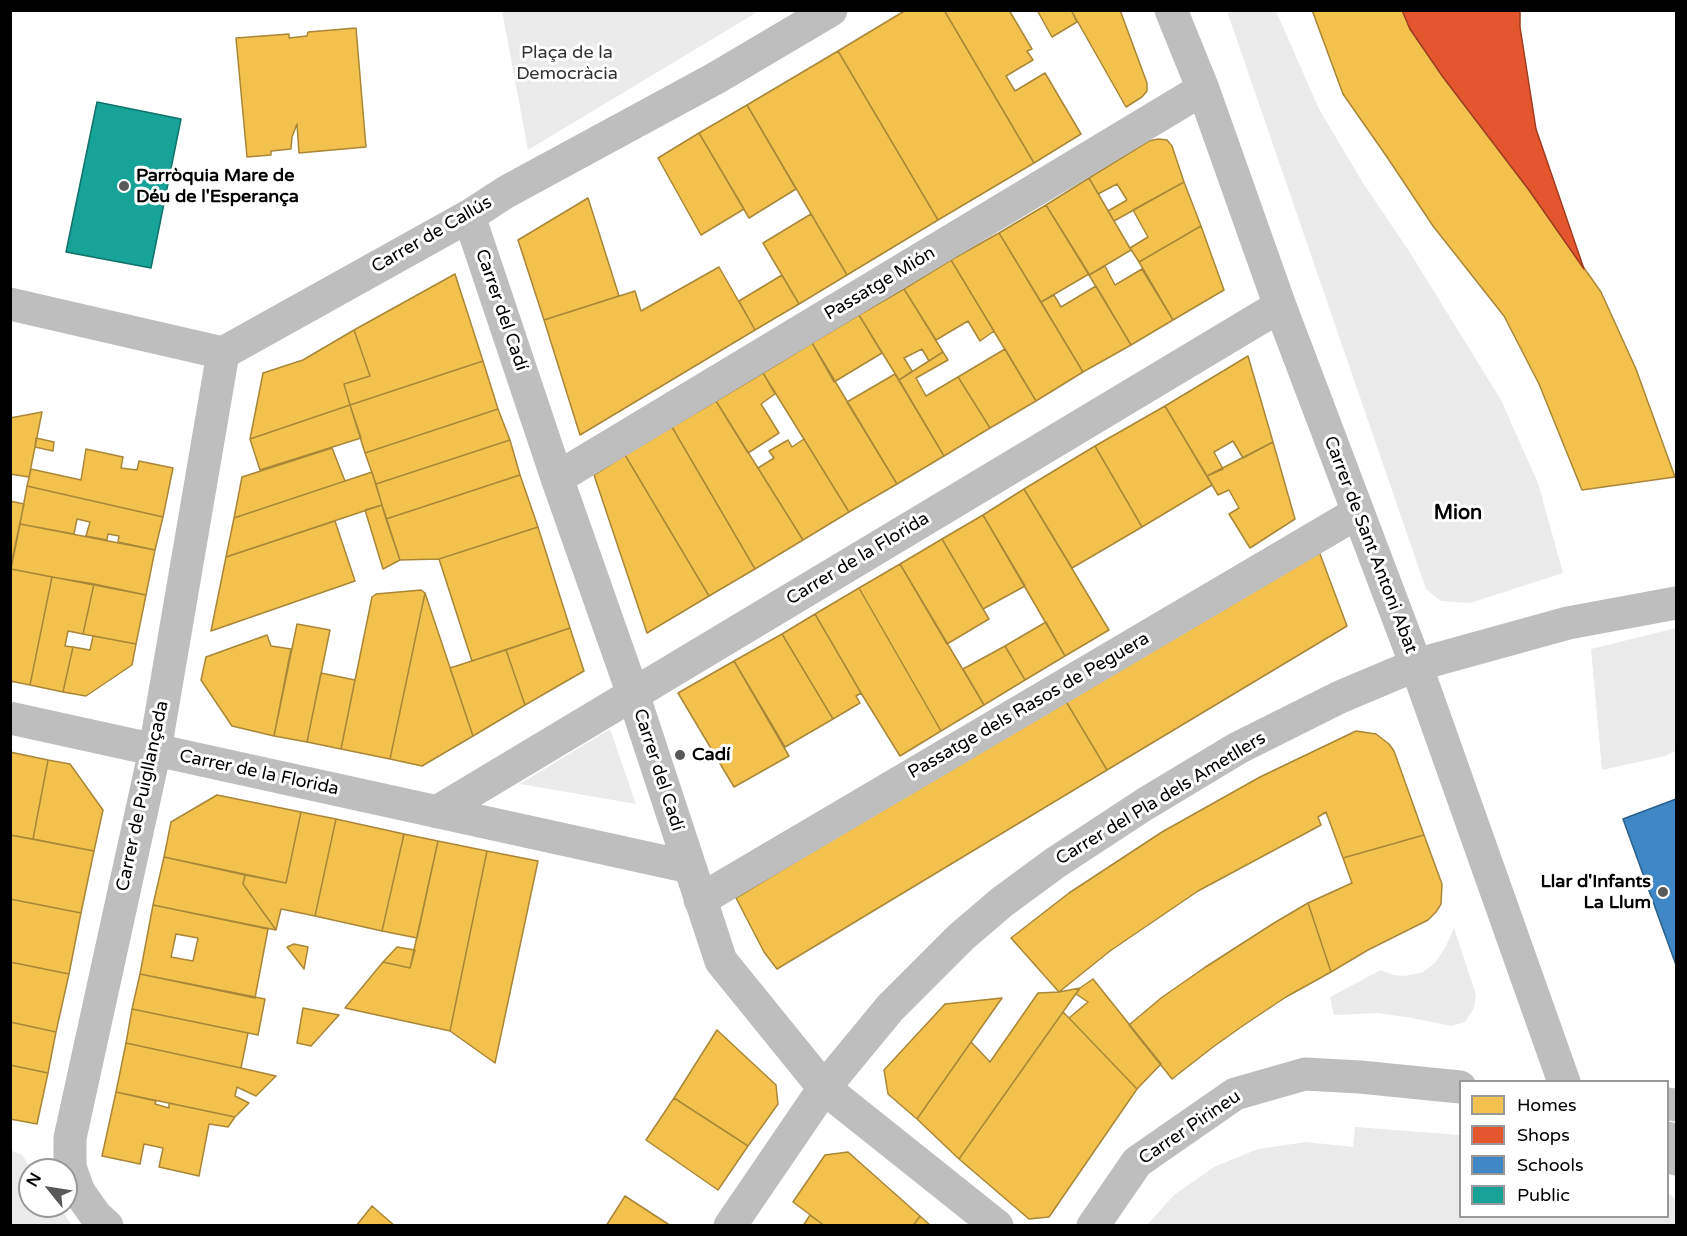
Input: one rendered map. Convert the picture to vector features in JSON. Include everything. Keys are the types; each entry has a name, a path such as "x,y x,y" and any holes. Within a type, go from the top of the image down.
{"street":[{"name":"Carrer de Callús","path":"223,353 469,216 506,192 716,78 831,10"},
{"name":"Carrer de Sant Antoni Abat","path":"1171,10 1203,89 1280,306 1416,665 1563,1080"},
{"name":"Passatge Mión","path":"557,478 1203,89"},
{"name":"Carrer del Cadí","path":"469,216 633,694 721,962 824,1088 997,1226"},
{"path":"10,304 223,353"},
{"name":"Carrer de la Florida","path":"436,812 1280,306"},
{"name":"Carrer de Puigllançada","path":"107,1226 96,1216 79,1192 70,1167 70,1138 155,750 223,353"},
{"name":"Passatge dels Rasos de Peguera","path":"700,900 1357,513"},
{"name":"Carrer del Pla dels Ametllers","path":"730,1226 824,1088 890,1008 961,937 1002,902 1145,804 1238,747 1340,697 1416,665 1568,623 1677,603"},
{"name":"Carrer de la Florida","path":"10,718 689,867"},
{"name":"Carrer Pirineu","path":"1093,1226 1137,1162 1235,1094 1305,1074 1459,1087"},
{"path":"1669,1142 1673,1157 1677,1160"}],"green space":[{"name":"Plaça de la Democràcia","path":"502,10 759,11 528,150"},
{"path":"1227,11 1276,11 1319,109 1363,183 1409,251 1501,400 1538,483 1563,573 1470,603 1441,601 1426,589"},
{"path":"1676,628 1676,751 1665,756 1602,770 1591,649"},
{"path":"610,729 636,804 520,784"},
{"path":"1454,928 1476,995 1474,1008 1465,1022 1451,1026 1378,1013 1334,1015 1330,997 1381,970 1393,975 1405,976 1423,972 1435,963"},
{"path":"1355,1127 1459,1135 1459,1218 1669,1218 1669,1193 1676,1200 1676,1225 1147,1225 1174,1195 1214,1167 1258,1149 1306,1142 1353,1147"},
{"path":"10,1150 24,1158 18,1158 18,1218 67,1218 72,1225 11,1225"}],"building: Homes":[{"path":"906,10 944,10 1034,163 938,220 838,51"},
{"path":"944,10 1009,10 1032,49 1027,51 1033,60 1006,76 1015,91 1045,73 1081,134 1034,163"},
{"path":"1037,10 1071,10 1077,22 1052,37"},
{"path":"1071,10 1120,10 1147,83 1147,91 1142,97 1126,107"},
{"path":"1312,10 1402,10 1410,29 1443,77 1529,190 1601,292 1636,369 1675,477 1582,490 1539,384 1504,316 1433,226 1343,94"},
{"path":"356,28 366,147 299,153 297,124 292,137 291,149 271,151 271,155 247,157 236,38 289,34 289,38 307,36 308,32"},
{"path":"838,51 938,220 847,275 747,105"},
{"path":"747,105 796,189 749,218 699,133"},
{"path":"699,133 744,209 701,235 658,158"},
{"path":"1167,140 1172,146 1184,182 1114,221 1108,211 1127,200 1117,184 1098,194 1089,178 1149,141"},
{"path":"1089,178 1131,250 1089,275 1046,205"},
{"path":"1184,182 1201,226 1139,262 1130,248 1148,237 1133,210"},
{"path":"588,198 619,296 544,320 518,240"},
{"path":"1046,205 1089,274 1041,302 999,233"},
{"path":"811,214 847,275 799,304 763,243"},
{"path":"1201,226 1224,290 1173,320 1139,262"},
{"path":"999,233 1083,372 1036,401 951,260"},
{"path":"951,260 994,331 980,341 968,321 936,340 904,289"},
{"path":"1105,266 1115,285 1142,269 1173,320 1131,345 1089,275"},
{"path":"719,267 755,330 580,435 544,320 635,291 641,311"},
{"path":"455,274 483,361 350,405 344,384 370,376 354,330"},
{"path":"782,275 799,304 755,330 739,301"},
{"path":"1096,286 1131,345 1083,372 1041,302 1054,295 1061,307"},
{"path":"904,289 943,352 929,361 922,349 904,358 912,371 899,380 859,315"},
{"path":"859,315 882,353 834,382 812,343"},
{"path":"354,330 370,376 344,384 350,405 250,439 263,373 303,360"},
{"path":"812,343 897,484 849,512 763,373"},
{"path":"1005,349 1036,401 990,428 958,377"},
{"path":"943,352 948,360 916,378 926,396 958,377 990,428 944,456 899,380"},
{"path":"1248,356 1273,442 1243,458 1233,441 1214,452 1223,469 1207,476 1165,406"},
{"path":"483,361 498,409 365,453 350,405"},
{"path":"763,373 775,394 761,404 779,433 748,453 716,401"},
{"path":"895,374 944,456 897,484 847,402"},
{"path":"716,401 803,540 755,569 672,427"},
{"path":"350,405 361,438 260,470 250,439"},
{"path":"1165,406 1212,485 1142,527 1095,446"},
{"path":"498,409 510,440 376,484 365,453"},
{"path":"42,412 29,477 10,474 10,418"},
{"path":"672,427 755,569 709,596 625,455"},
{"path":"36,438 54,442 53,451 35,447"},
{"path":"804,439 849,512 803,540 758,468 774,458 769,451 788,440 792,447"},
{"path":"510,440 520,475 386,519 376,484"},
{"path":"1273,442 1295,519 1250,548 1229,514 1239,508 1229,490 1218,495 1207,476"},
{"path":"1095,446 1142,527 1072,568 1024,489"},
{"path":"332,448 345,481 234,518 242,477"},
{"path":"86,449 123,457 121,468 137,470 139,461 173,468 163,517 27,486 31,469 81,480"},
{"path":"625,455 709,596 647,633 594,475"},
{"path":"372,472 382,505 226,557 234,518"},
{"path":"520,475 538,527 439,559 400,560 386,519"},
{"path":"27,486 163,517 155,550 118,542 119,536 108,534 107,540 86,536 90,522 77,519 74,534 20,524"},
{"path":"1024,489 1109,630 1065,656 983,515"},
{"path":"10,501 24,504 10,570"},
{"path":"382,505 400,560 383,569 365,510"},
{"path":"983,515 1025,586 983,609 942,539"},
{"path":"335,521 355,581 211,631 226,557"},
{"path":"20,524 155,550 146,595 11,569"},
{"path":"538,527 570,628 472,661 439,559"},
{"path":"942,539 989,619 947,644 900,564"},
{"path":"1317,546 1347,626 1107,770 1064,698"},
{"path":"900,564 984,705 941,731 859,588"},
{"path":"11,569 52,577 30,685 10,681"},
{"path":"52,577 94,584 83,634 68,631 65,646 73,647 63,692 30,685"},
{"path":"94,584 146,595 136,644 83,634"},
{"path":"859,588 941,731 900,756 815,614"},
{"path":"421,590 425,593 390,759 341,749 372,597 376,594"},
{"path":"425,593 473,736 422,766 390,759"},
{"path":"815,614 861,693 856,696 860,703 833,719 782,634"},
{"path":"1046,622 1065,656 1025,680 1005,646"},
{"path":"297,624 330,630 307,742 274,736"},
{"path":"570,628 584,671 525,705 506,650"},
{"path":"782,634 833,719 785,747 734,661"},
{"path":"267,635 271,646 291,649 274,736 232,726 201,680 206,657"},
{"path":"93,636 136,644 132,665 86,696 63,692 73,647 90,650"},
{"path":"1005,646 1025,680 984,705 963,669"},
{"path":"506,650 525,705 473,736 450,668"},
{"path":"734,661 789,756 734,787 678,693"},
{"path":"321,673 355,680 341,749 307,742"},
{"path":"1064,698 1107,770 777,969 764,952 736,898"},
{"path":"1356,731 1376,734 1394,751 1424,835 1343,858 1326,812 1318,817 1321,825 1198,891 1110,951 1059,992 1011,938 1069,893 1162,832 1260,777"},
{"path":"10,752 48,760 33,839 10,835"},
{"path":"48,760 70,764 103,810 94,851 33,839"},
{"path":"217,795 301,812 286,883 164,857 171,822"},
{"path":"301,812 336,819 315,916 281,909 276,930 243,884 245,875 286,883"},
{"path":"336,819 404,834 382,931 315,916"},
{"path":"404,834 438,841 417,938 382,931"},
{"path":"10,835 94,851 81,913 10,899"},
{"path":"1424,835 1442,884 1441,904 1436,912 1428,920 1368,950 1331,972 1308,903 1352,883 1343,858"},
{"path":"438,841 487,851 450,1031 345,1008 383,962 410,968"},
{"path":"487,851 538,861 495,1063 450,1031"},
{"path":"164,857 245,875 243,884 276,930 153,905"},
{"path":"10,899 81,913 69,974 10,962"},
{"path":"1308,903 1331,972 1286,997 1244,1025 1172,1079 1129,1025 1161,998 1204,968"},
{"path":"153,905 268,929 255,998 140,974","holes":["176,934 198,938 193,961 171,957"]},
{"path":"294,944 308,947 304,969 287,947"},
{"path":"397,947 415,950 410,968 383,962"},
{"path":"10,962 69,974 56,1032 10,1022"},
{"path":"140,974 265,999 258,1035 132,1009"},
{"path":"1093,979 1161,1064 1137,1089 1069,1018 1088,1002 1076,994 1080,988"},
{"path":"1080,988 959,1159 917,1119 971,1042 990,1062 1038,993"},
{"path":"1002,998 917,1119 888,1094 884,1070 945,1004"},
{"path":"303,1008 339,1015 311,1046 297,1043"},
{"path":"132,1009 248,1033 241,1068 126,1043"},
{"path":"1063,1012 1137,1089 1049,1217 1029,1219 959,1159"},
{"path":"10,1022 56,1032 48,1073 10,1065"},
{"path":"717,1030 776,1085 778,1104 748,1146 674,1098"},
{"path":"126,1043 276,1076 256,1096 237,1087 235,1096 249,1103 235,1117 116,1092"},
{"path":"10,1065 48,1073 37,1124 10,1119"},
{"path":"116,1092 156,1101 155,1104 169,1108 169,1103 235,1117 228,1127 209,1124 199,1176 159,1167 163,1148 144,1144 140,1164 102,1156"},
{"path":"674,1098 748,1146 718,1190 646,1140"},
{"path":"848,1152 920,1216 913,1226 825,1226 793,1202 825,1155"},
{"path":"625,1196 671,1226 606,1226"},
{"path":"372,1206 395,1226 356,1226"},
{"path":"811,1216 825,1226 803,1226"},
{"path":"920,1216 931,1226 913,1226"}],"building: Shops":[{"path":"1402,10 1520,10 1520,27 1536,129 1584,269 1529,190 1443,77 1410,29"}],"building: Schools":[{"name":"Llar d'Infants La Llum","path":"1676,799 1676,965 1623,819"}],"building: Public":[{"name":"Parròquia Mare de Déu de l'Esperança","path":"97,102 181,119 151,268 66,252"}],"place":[{"name":"Parròquia Mare de Déu de l'Esperança","path":"124,186"},
{"name":"Cadí","path":"680,755"},
{"name":"Llar d'Infants La Llum","path":"1663,892"}],"district":[{"name":"Mion","path":"1458,514"}]}
